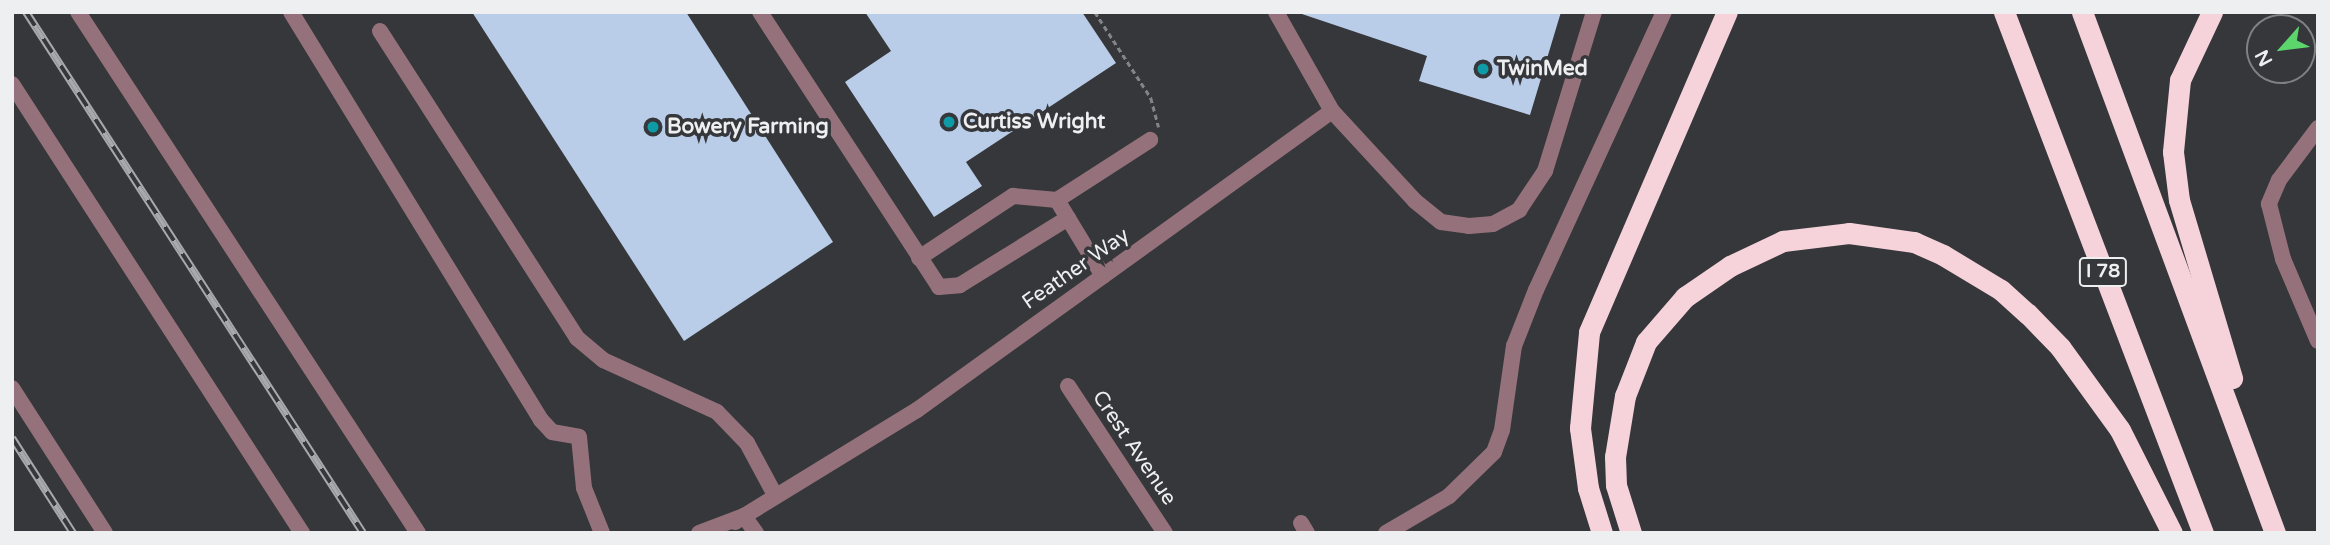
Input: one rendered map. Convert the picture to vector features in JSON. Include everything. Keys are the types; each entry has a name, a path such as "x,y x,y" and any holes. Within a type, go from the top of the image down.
{"highway":[{"path":"1602,533 1588,488 1580,428 1589,332 1727,12"},
{"name":"I 78","path":"2004,12 2203,533"},
{"path":"2082,12 2274,533"},
{"path":"2212,12 2180,80 2173,127 2175,178 2256,461 2283,533"},
{"path":"1631,533 1616,485 1615,457 1625,396 1646,342 1685,298 1730,265 1783,241 1849,233 1914,242 1943,255 2001,290 2028,314 2060,347 2120,430 2172,533"}],"street":[{"path":"78,12 418,533"},
{"path":"291,12 541,420 552,432 579,436 584,488 602,533"},
{"path":"760,12 939,287 953,288 1068,218"},
{"path":"1276,12 1332,111 1415,201 1441,222 1469,226 1493,223 1519,210 1539,183 1594,12"},
{"path":"1386,533 1450,496 1494,452 1502,430 1514,346 1664,12"},
{"path":"380,31 577,338 603,360 717,412 747,443 775,495"},
{"path":"12,84 302,533"},
{"name":"Feather Way","path":"719,533 775,495 917,410 1332,111"},
{"path":"2318,128 2279,180 2269,204 2283,259 2318,341"},
{"path":"919,258 1013,196 1057,200 1150,140"},
{"path":"1057,200 1103,276"},
{"name":"Crest Avenue","path":"1068,386 1165,533"},
{"path":"12,388 105,533"},
{"path":"744,516 757,533"},
{"name":"Feather Way","path":"699,533 744,516"}],"path":[{"path":"1095,12 1151,98 1160,131 1150,140"}],"building":[{"name":"Bowery Farming","path":"472,12 686,12 833,242 684,341"},
{"name":"Curtiss Wright","path":"865,12 1082,12 1116,63 966,162 982,186 934,217 845,82 891,51"},
{"name":"TwinMed","path":"1296,12 1561,12 1530,115 1419,81 1427,56"}],"railway":[{"path":"26,12 363,533"},
{"path":"12,438 73,533"}],"place":[{"name":"TwinMed","path":"1483,69"},
{"name":"Curtiss Wright","path":"949,122"},
{"name":"Bowery Farming","path":"653,127"}]}
